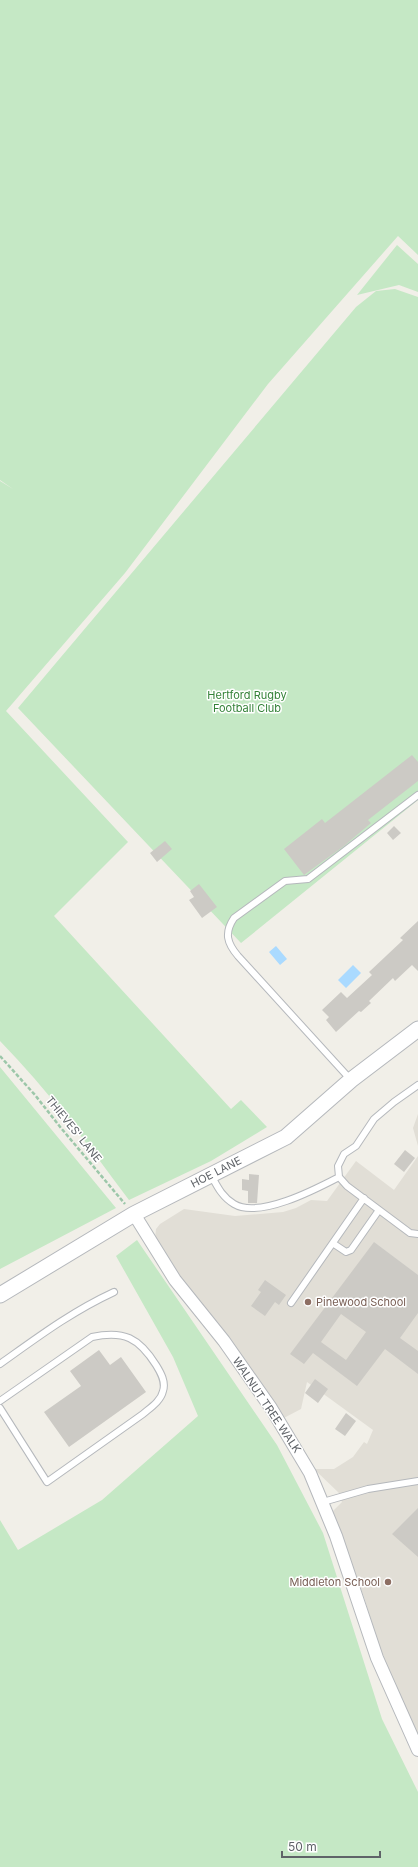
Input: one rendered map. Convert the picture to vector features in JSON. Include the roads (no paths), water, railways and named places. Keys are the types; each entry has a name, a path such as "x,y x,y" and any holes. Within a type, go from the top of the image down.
{"street":[{"name":"HOE LANE","path":"0,1295 134,1214 286,1137 351,1080 418,1029"},
{"name":"WALNUT TREE WALK","path":"134,1214 174,1280 224,1341 271,1408 295,1446 323,1502 377,1658 418,1750"}],"lane":[{"path":"351,1080 230,947 227,940 227,933 234,918 285,881 308,880 418,795"},
{"path":"418,1085 394,1102 374,1120 356,1146 344,1154 338,1166 339,1177 347,1186 410,1233 418,1234"},
{"path":"211,1175 221,1194 235,1204 252,1207 293,1199 339,1177"},
{"path":"291,1303 334,1244 364,1198"},
{"path":"334,1244 346,1252 351,1250 379,1210"},
{"path":"0,1364 63,1319 84,1306 114,1292"},
{"path":"0,1401 92,1337 104,1334 117,1334 136,1342 147,1350 164,1381 163,1393 156,1403 143,1414 47,1482 0,1408"},
{"path":"323,1502 368,1489 418,1481"}],"water":[{"path":"276,946 287,959 280,965 269,952"},
{"path":"353,965 361,973 346,988 338,980"}],"place":[{"name":"Pinewood School","path":"308,1302"},
{"name":"Middleton School","path":"388,1582"}],"park label":[{"name":"Hertford Rugby Football Club","path":"247,701"}]}
